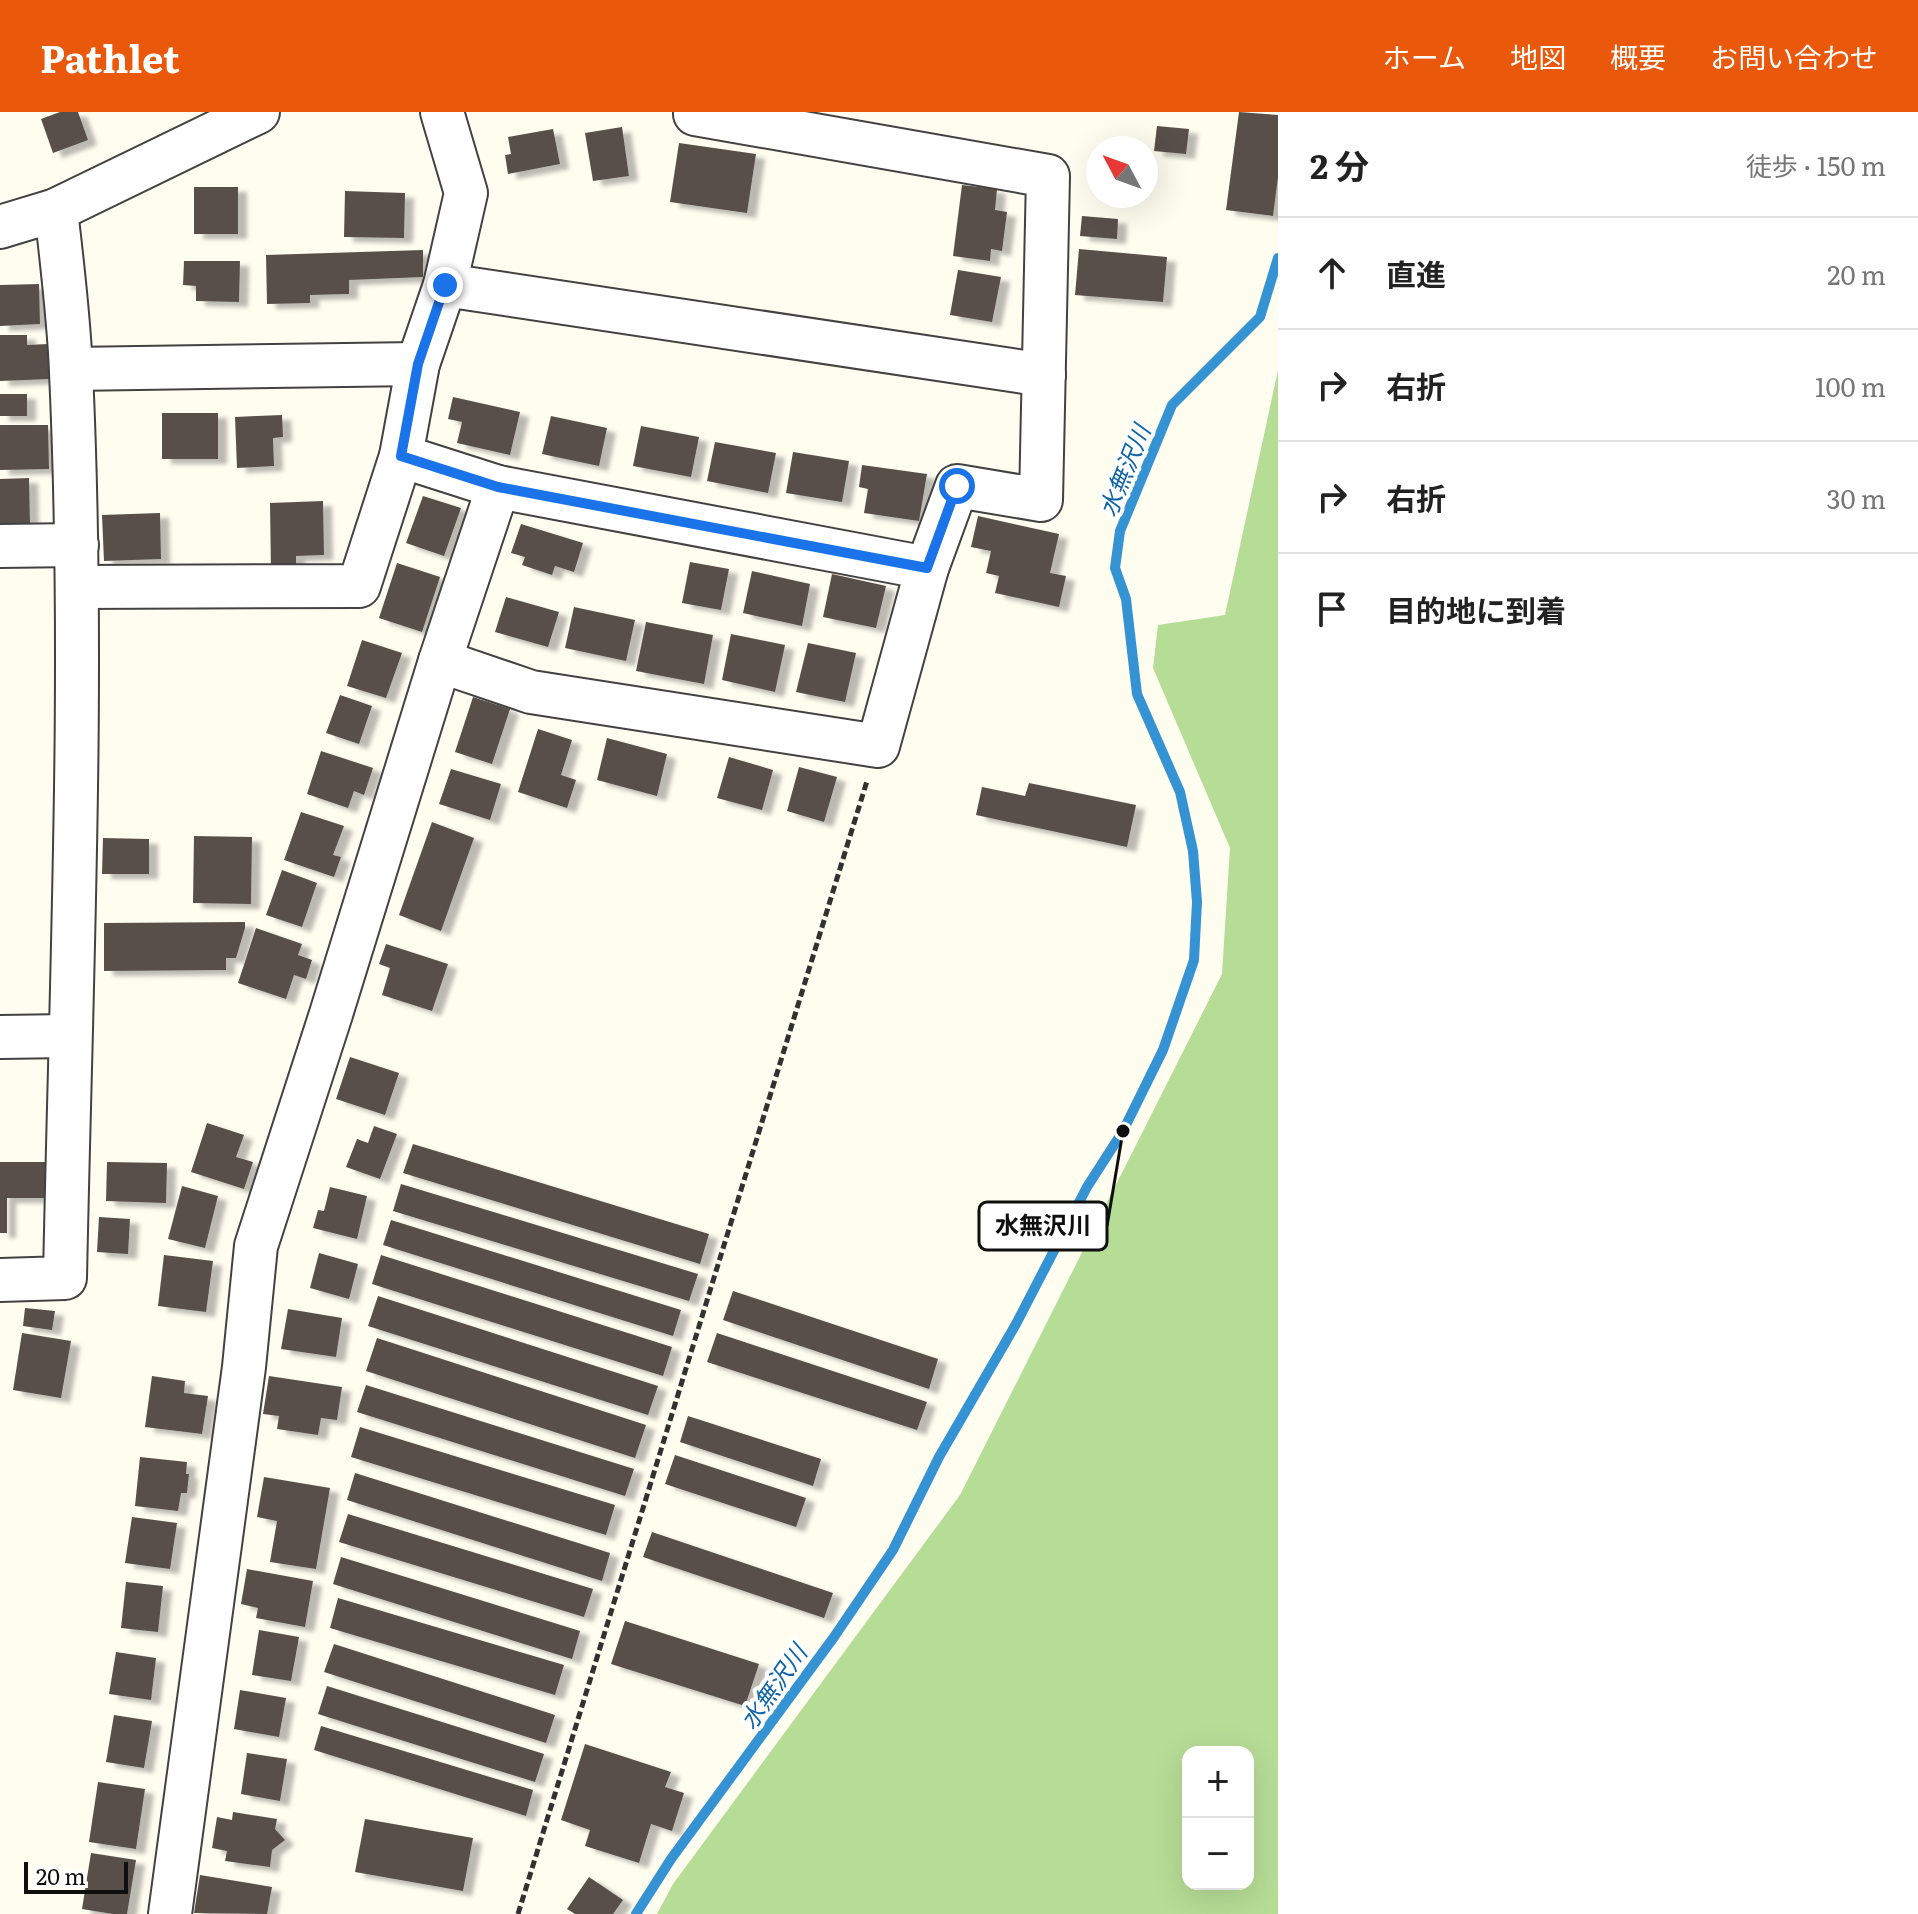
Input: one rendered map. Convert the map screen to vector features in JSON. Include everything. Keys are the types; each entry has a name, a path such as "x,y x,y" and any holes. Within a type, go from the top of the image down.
{"street":[{"path":"0,227 56,210 258,112"},
{"path":"77,587 359,586 401,456 418,364 445,285 466,193 442,112"},
{"path":"440,661 531,692 878,746 927,568 957,486 1041,500 1048,176 695,112"},
{"path":"0,1280 65,1278 76,811 77,545 71,369 56,210"},
{"path":"445,285 1044,375"},
{"path":"71,369 418,364"},
{"path":"401,456 498,487 927,568"},
{"path":"170,1914 244,1367 256,1246 440,661 498,487"},
{"path":"0,546 77,545"},
{"path":"0,1037 69,1036"}],"path":[{"path":"518,1914 878,746"}],"green space":[{"path":"1278,370 1278,1914 657,1914 673,1884 960,1495 1222,974 1230,848 1153,668 1158,625 1225,615"}],"building":[{"path":"60,112 78,112 88,140 53,153 41,119"},
{"path":"1239,112 1278,115 1278,177 1273,216 1226,210"},
{"path":"1157,126 1189,129 1186,154 1158,151"},
{"path":"622,127 629,176 593,181 585,133"},
{"path":"553,129 560,164 508,174 505,155 511,154 508,137"},
{"path":"679,143 756,154 747,213 670,202"},
{"path":"962,185 997,189 995,210 1007,212 1002,251 991,249 990,261 953,256"},
{"path":"194,187 238,187 238,234 194,234"},
{"path":"345,191 405,193 404,238 344,237"},
{"path":"1082,216 1118,219 1117,239 1080,236"},
{"path":"1079,249 1167,257 1163,302 1075,295"},
{"path":"423,250 423,277 349,280 349,294 310,295 310,303 267,304 266,255"},
{"path":"184,261 240,261 239,302 196,301 196,286 183,285"},
{"path":"958,270 1001,277 992,322 950,315"},
{"path":"39,284 40,324 0,326 0,285"},
{"path":"0,335 27,335 27,345 48,344 49,379 0,381"},
{"path":"0,394 27,394 27,416 0,416"},
{"path":"453,397 520,412 510,455 457,443 462,422 448,419"},
{"path":"162,413 218,413 218,459 162,459"},
{"path":"282,415 283,437 273,438 274,466 237,468 235,417"},
{"path":"551,416 607,428 599,466 542,454"},
{"path":"0,425 48,425 49,469 0,470"},
{"path":"641,426 699,437 691,477 633,466"},
{"path":"715,442 776,453 768,493 707,481"},
{"path":"793,452 849,461 842,502 786,493"},
{"path":"862,465 927,474 919,521 864,513 868,489 859,487"},
{"path":"29,478 30,525 0,526 0,479"},
{"path":"423,496 461,508 444,556 406,543"},
{"path":"323,501 324,555 296,556 296,573 271,573 270,503"},
{"path":"160,513 161,559 104,561 102,515"},
{"path":"978,516 1059,534 1050,573 1066,576 1059,607 995,593 999,576 986,573 991,551 971,547"},
{"path":"521,524 583,543 574,572 555,566 552,575 522,565 525,557 511,553"},
{"path":"690,562 729,569 721,610 682,603"},
{"path":"397,563 440,577 422,632 379,618"},
{"path":"752,571 810,584 802,626 743,613"},
{"path":"832,574 886,586 876,628 823,617"},
{"path":"506,597 559,612 548,647 495,632"},
{"path":"574,607 635,620 626,661 565,648"},
{"path":"646,622 713,635 704,684 636,671"},
{"path":"731,634 785,645 775,692 722,680"},
{"path":"362,640 402,653 386,698 347,686"},
{"path":"808,643 856,653 845,702 796,692"},
{"path":"340,695 372,706 359,744 326,733"},
{"path":"473,697 510,709 492,764 455,752"},
{"path":"538,729 572,740 561,775 576,780 567,808 518,792"},
{"path":"607,738 667,754 657,796 597,780"},
{"path":"321,751 373,768 364,795 354,791 348,808 307,794"},
{"path":"729,757 773,770 762,810 717,798"},
{"path":"799,767 837,777 824,822 787,811"},
{"path":"451,769 501,784 490,820 439,804"},
{"path":"1029,783 1136,805 1127,847 976,815 982,787 1025,796"},
{"path":"301,812 344,826 333,855 341,857 334,877 284,860"},
{"path":"432,822 474,838 441,931 399,915"},
{"path":"194,836 252,837 251,904 193,903"},
{"path":"103,838 149,839 149,874 102,874"},
{"path":"282,870 317,883 302,927 266,915"},
{"path":"245,922 236,958 226,958 226,970 104,971 104,923"},
{"path":"256,928 302,944 298,955 312,960 306,979 294,975 286,999 238,983"},
{"path":"386,944 448,964 432,1011 382,995 390,968 379,964"},
{"path":"350,1057 399,1073 385,1115 336,1099"},
{"path":"207,1123 244,1135 236,1157 253,1162 244,1189 191,1172"},
{"path":"374,1126 397,1134 380,1179 346,1167 357,1139 368,1143"},
{"path":"413,1144 709,1234 700,1264 403,1173"},
{"path":"0,1162 53,1162 53,1198 7,1198 7,1233 0,1233"},
{"path":"107,1162 167,1163 166,1203 106,1201"},
{"path":"401,1184 698,1274 689,1301 393,1211"},
{"path":"182,1186 218,1196 205,1248 168,1239"},
{"path":"330,1187 367,1196 357,1239 313,1228 318,1210 324,1211"},
{"path":"99,1217 130,1219 128,1254 97,1252"},
{"path":"391,1220 681,1310 673,1336 383,1245"},
{"path":"319,1253 358,1264 349,1299 310,1288"},
{"path":"164,1255 213,1261 206,1312 158,1306"},
{"path":"381,1255 672,1347 663,1376 372,1284"},
{"path":"733,1291 938,1359 929,1389 723,1320"},
{"path":"378,1296 658,1386 648,1415 368,1326"},
{"path":"25,1308 55,1311 52,1330 23,1326"},
{"path":"288,1309 342,1318 336,1357 281,1349"},
{"path":"22,1333 71,1341 61,1398 13,1390"},
{"path":"717,1333 927,1402 917,1430 707,1362"},
{"path":"377,1338 646,1425 635,1458 366,1371"},
{"path":"152,1376 185,1381 184,1393 208,1396 202,1434 145,1427"},
{"path":"269,1376 342,1387 337,1420 321,1418 318,1435 277,1429 279,1416 263,1414"},
{"path":"366,1385 634,1469 625,1496 357,1412"},
{"path":"688,1416 821,1459 813,1486 680,1442"},
{"path":"360,1427 615,1505 606,1535 351,1457"},
{"path":"675,1455 806,1498 796,1527 665,1484"},
{"path":"140,1457 187,1462 187,1493 181,1493 178,1511 135,1506"},
{"path":"355,1473 610,1553 602,1581 347,1500"},
{"path":"264,1477 330,1488 316,1569 270,1562 277,1521 257,1517"},
{"path":"348,1514 593,1589 584,1617 339,1542"},
{"path":"132,1517 177,1523 170,1569 125,1563"},
{"path":"652,1532 833,1593 824,1618 643,1557"},
{"path":"341,1557 580,1631 572,1659 333,1584"},
{"path":"247,1569 313,1581 305,1627 256,1618 258,1608 241,1604"},
{"path":"126,1582 163,1586 158,1632 121,1628"},
{"path":"338,1598 564,1665 555,1695 330,1628"},
{"path":"625,1621 759,1664 745,1706 611,1664"},
{"path":"259,1630 299,1637 291,1681 252,1675"},
{"path":"334,1644 555,1715 546,1743 324,1672"},
{"path":"116,1652 156,1658 151,1700 109,1694"},
{"path":"327,1686 544,1754 535,1782 318,1714"},
{"path":"240,1690 286,1698 279,1737 234,1729"},
{"path":"114,1715 152,1721 144,1768 106,1762"},
{"path":"321,1726 533,1790 526,1816 314,1750"},
{"path":"585,1744 671,1772 665,1787 684,1793 672,1831 651,1824 639,1863 585,1846 590,1830 561,1820"},
{"path":"247,1753 287,1759 280,1801 241,1794"},
{"path":"98,1782 145,1789 136,1849 89,1842"},
{"path":"233,1812 277,1819 275,1829 285,1840 272,1850 270,1867 225,1861 227,1851 212,1848 217,1817 232,1820"},
{"path":"365,1819 473,1838 463,1891 355,1872"},
{"path":"91,1853 136,1860 127,1914 82,1909"},
{"path":"200,1875 272,1887 267,1914 194,1913"},
{"path":"589,1877 623,1900 613,1914 575,1914 567,1909"}],"waterway":[{"name":"水無沢川","path":"636,1914 671,1859 834,1637 893,1550 939,1457 1016,1324 1087,1187 1123,1131 1163,1050 1194,960 1197,902 1193,851 1180,792 1137,694 1126,599 1115,568 1120,531 1172,405 1260,317 1278,258"}],"place":[{"name":"水無沢川","path":"1123,1131"}],"route":[{"path":"445,285 418,364 401,456 498,487 927,568 957,486"}]}
